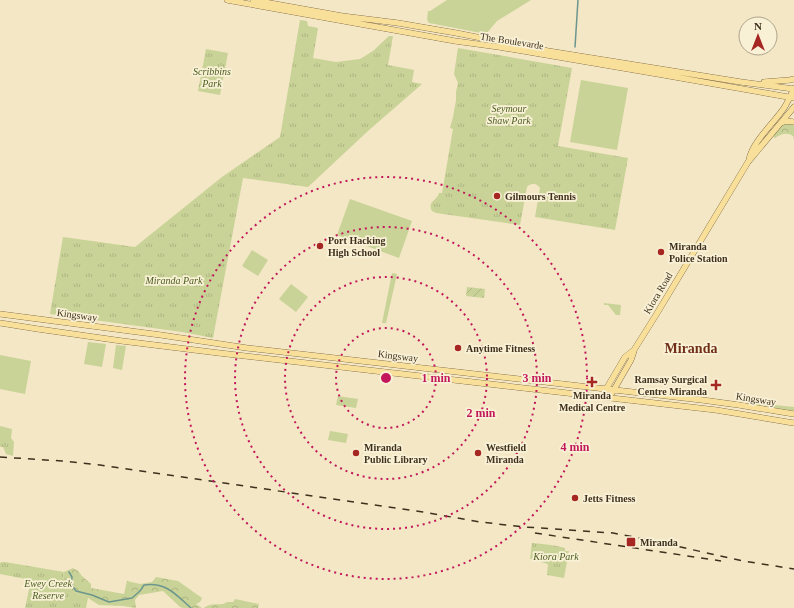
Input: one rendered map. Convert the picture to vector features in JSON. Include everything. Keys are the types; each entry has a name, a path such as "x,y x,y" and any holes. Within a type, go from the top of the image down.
{"main road":[{"name":"The Boulevarde","path":"227,0 455,41 658,74 793,100"},
{"name":"The Boulevarde","path":"254,0 342,16 398,23 548,51 738,82 794,89"},
{"path":"738,82 750,80 772,82 794,79"},
{"name":"Kiora Road","path":"748,162 750,153 754,146 783,109 793,100 794,89"},
{"name":"Kiora Road","path":"602,397 626,358 634,350 748,162 794,107"},
{"path":"781,123 786,121 794,122"},
{"name":"Kingsway","path":"0,314 247,348 723,403 794,414"},
{"path":"38,329 40,319"},
{"name":"Kingsway","path":"0,323 122,341 722,411 794,423"},
{"path":"246,356 247,348"},
{"name":"Kiora Road","path":"609,398 631,360 634,350"},
{"path":"398,373 400,365"},
{"path":"722,411 723,403"},
{"path":"794,414 794,423"}],"green space":[{"path":"447,0 531,0 497,21 486,34 429,23 427,20 428,11"},
{"name":"Miranda Park","path":"300,20 307,21 308,26 318,28 313,58 336,62 360,59 373,51 389,36 393,36 388,65 414,70 412,82 422,84 368,131 308,187 243,178 213,338 182,332 50,314 63,237 135,247 222,177 280,137"},
{"name":"Seymour Shaw Park","path":"458,48 572,68 558,146 628,158 615,230 535,217 540,188 534,184 530,184 527,187 520,225 436,213 432,211 431,203 439,193 442,193 453,129 450,128 458,83 454,74"},
{"name":"Scribbins Park","path":"206,49 228,53 220,95 198,91"},
{"path":"581,80 628,88 617,150 570,142"},
{"path":"787,123 794,125 794,139 793,136 786,134 775,138 773,136 783,124"},
{"path":"350,199 412,221 399,258 337,235"},
{"path":"252,250 268,260 258,276 242,266"},
{"path":"392,273 397,274 386,323 382,323"},
{"path":"291,284 308,297 296,312 279,299"},
{"path":"467,287 485,289 484,298 466,296"},
{"path":"604,303 621,305 620,315 616,315 608,305 604,305"},
{"path":"88,342 106,344 102,367 84,364"},
{"path":"116,345 126,346 122,370 113,368"},
{"path":"0,355 31,361 25,394 0,389"},
{"path":"338,396 358,399 356,408 336,405"},
{"path":"744,402 794,407 794,411 756,405"},
{"path":"0,426 12,429 11,438 14,442 13,456 6,454 3,447 0,447"},
{"path":"330,431 348,434 346,443 328,440"},
{"name":"Kiora Park","path":"532,543 561,547 565,548 565,551 569,551 564,578 547,575 548,564 530,559"},
{"name":"Ewey Creek Reserve","path":"2,562 64,572 63,578 73,592 88,598 86,608 25,608 31,580 0,574 0,563"},
{"path":"73,568 91,584 91,588 124,594 127,581 140,584 152,582 156,577 178,581 202,598 200,602 196,604 202,608 180,607 163,591 139,595 135,600 136,608 99,605 88,598 73,592 63,578 64,572"},
{"path":"235,599 259,604 258,608 204,608 211,605 233,602"}],"waterway":[{"path":"575,47 578,0"},
{"path":"69,572 72,577 71,584 76,591 92,595 109,602 132,598 144,585 152,585 170,590 191,608"}],"railway":[{"path":"0,457 100,465 423,512 480,522 525,527 613,533 743,561 794,569"},
{"path":"535,533 721,561"}],"place":[{"name":"Gilmours Tennis","path":"497,196"},
{"name":"Port Hacking High School","path":"320,246"},
{"name":"Miranda Police Station","path":"661,252"},
{"name":"Anytime Fitness","path":"458,348"},
{"name":"Miranda Medical Centre","path":"592,382"},
{"name":"Ramsay Surgical Centre Miranda","path":"716,385"},
{"name":"Miranda Public Library","path":"356,453"},
{"name":"Westfield Miranda","path":"478,453"},
{"name":"Jetts Fitness","path":"575,498"},
{"name":"Miranda","path":"631,542"}],"district":[{"name":"Miranda","path":"691,348"}]}
